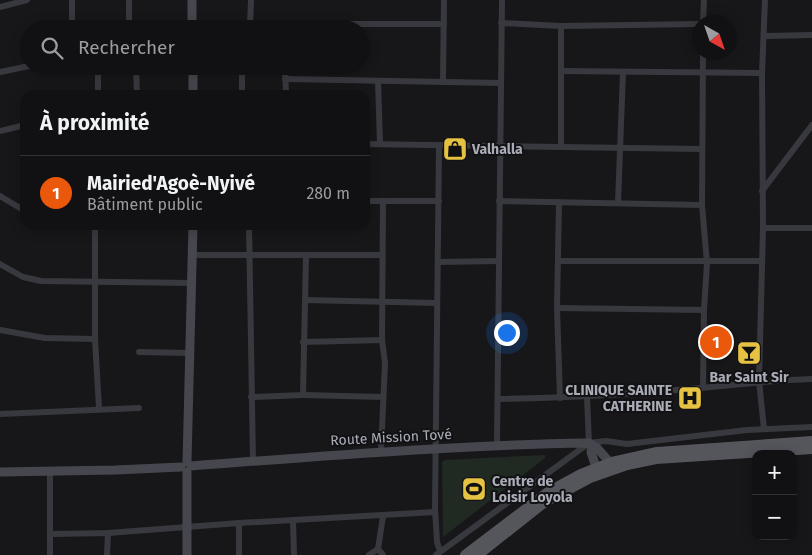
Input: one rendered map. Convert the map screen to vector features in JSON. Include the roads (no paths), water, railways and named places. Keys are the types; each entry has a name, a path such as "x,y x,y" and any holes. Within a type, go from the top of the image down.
{"main road":[{"path":"478,555 545,502 613,466 658,452 812,441"},
{"path":"465,555 540,497 596,467 656,459 812,449"}],"street":[{"path":"0,6 27,0"},
{"path":"72,0 72,20"},
{"path":"129,0 129,20"},
{"path":"192,0 192,20"},
{"path":"250,20 251,0"},
{"path":"443,82 444,0"},
{"path":"497,444 502,0"},
{"path":"703,15 704,0"},
{"path":"764,430 759,381 763,228 762,73 766,36 765,0"},
{"path":"501,22 561,26 692,24"},
{"path":"370,25 444,24"},
{"path":"561,26 561,146"},
{"path":"766,36 812,35"},
{"path":"703,60 702,205 707,262 703,388"},
{"path":"0,72 20,68"},
{"path":"561,71 762,73"},
{"path":"618,203 623,72"},
{"path":"98,75 98,90"},
{"path":"136,75 137,90"},
{"path":"193,75 193,90"},
{"path":"242,75 242,90"},
{"path":"285,75 286,90"},
{"path":"285,79 500,83"},
{"path":"378,81 380,144"},
{"path":"762,191 812,125"},
{"path":"0,131 20,126"},
{"path":"370,144 702,149"},
{"path":"438,553 436,512 439,145"},
{"path":"0,196 20,208"},
{"path":"370,201 438,201"},
{"path":"381,451 385,363 382,340 383,201"},
{"path":"499,201 702,205"},
{"path":"559,202 558,308 560,398"},
{"path":"763,228 812,228"},
{"path":"95,230 95,339 99,408"},
{"path":"187,555 187,467 193,230"},
{"path":"249,230 253,461"},
{"path":"193,255 382,255"},
{"path":"303,395 306,256"},
{"path":"558,260 762,261"},
{"path":"438,262 499,261"},
{"path":"0,264 23,276 41,281 191,283"},
{"path":"305,300 437,303"},
{"path":"558,308 704,310"},
{"path":"0,330 44,338 95,339"},
{"path":"303,342 382,340"},
{"path":"139,352 190,353"},
{"path":"498,398 586,397 703,388 759,381 812,379"},
{"path":"251,397 303,395 382,397"},
{"path":"586,397 590,445 596,467"},
{"path":"0,414 99,408 139,408"},
{"path":"438,553 590,445 606,441 626,444 764,430 812,428"},
{"name":"Route Mission Tové","path":"0,472 187,467 381,451 497,444 590,445"},
{"path":"590,445 598,448 613,466"},
{"path":"50,471 52,534 50,555"},
{"path":"52,534 108,533 239,523 436,512"},
{"path":"369,555 378,549 383,516"},
{"path":"293,520 294,555"},
{"path":"239,523 239,555"},
{"path":"107,555 108,533"},
{"path":"378,549 383,555"}],"place":[{"name":"Valhalla","path":"455,149"},
{"name":"Mairied'Agoè-Nyivé","path":"716,342"},
{"name":"Bar Saint Sir","path":"749,353"},
{"name":"CLINIQUE SAINTE CATHERINE","path":"690,398"},
{"name":"Centre de Loisir Loyola","path":"474,489"}]}
